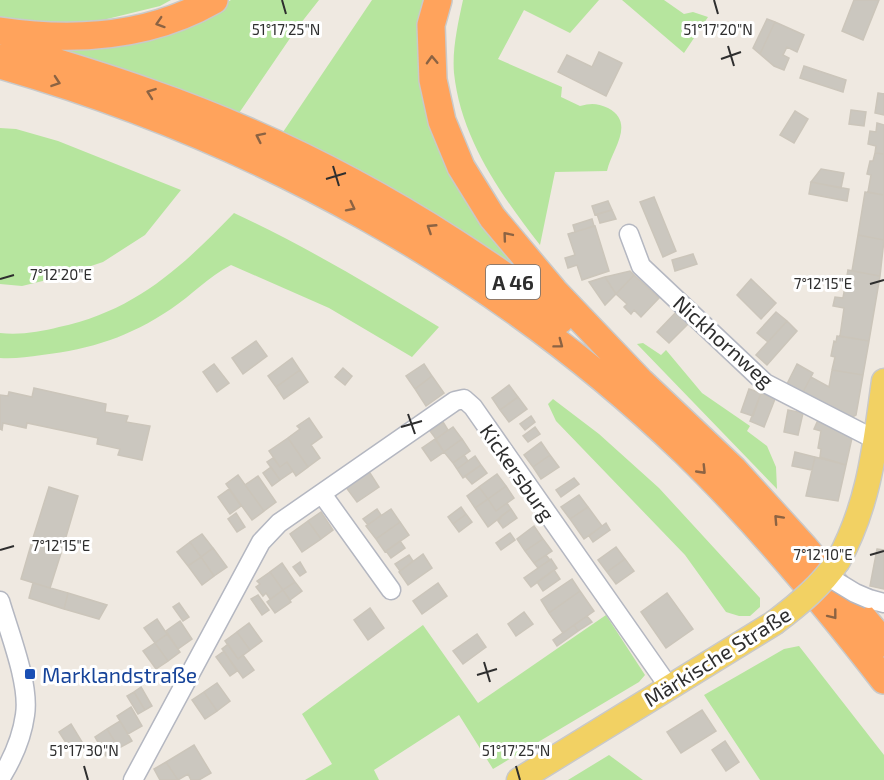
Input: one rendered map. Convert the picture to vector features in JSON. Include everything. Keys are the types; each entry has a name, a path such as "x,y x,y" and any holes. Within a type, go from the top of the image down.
{"highway":[{"path":"0,31 63,37 117,34 158,24 197,10 214,0"},
{"path":"438,0 431,25 433,80 442,121 461,167 492,217 554,291 641,382 692,431"},
{"name":"A 46","path":"0,46 150,92 199,123"},
{"name":"A 46","path":"0,65 110,101 199,123 249,132 357,210 412,242 512,309 588,366 685,452 731,498 827,607 884,680"},
{"name":"A 46","path":"305,172 415,217 533,296 648,401 692,431 734,470 804,547 884,643"}],"main road":[{"name":"Märkische Straße","path":"519,780 774,623 813,591 833,568 851,536 861,508 868,485 884,381"}],"street":[{"name":"Nickhornweg","path":"628,234 641,266 765,383 876,440"},
{"name":"Kickersburg","path":"133,780 261,542 279,523 455,401 464,399 473,407 669,687"},
{"path":"321,494 391,590"},
{"path":"833,568 855,593 877,601"},
{"path":"0,605 22,680 26,714 19,740 0,779"}],"green space":[{"path":"0,0 171,0 160,6 103,20 18,26 0,22"},
{"path":"231,0 319,0 297,28 237,116 44,47 192,21"},
{"path":"372,0 430,0 421,59 533,283 279,138"},
{"path":"463,0 599,0 570,33 524,10 498,59 562,87 561,97 580,106 594,104 608,108 616,114 620,121 620,137 607,171 555,172 540,245 497,186 465,121 454,73 456,36"},
{"path":"622,0 664,0 684,14 693,12 708,17 684,53"},
{"path":"0,128 16,129 58,141 181,190 145,235 103,262 22,286 0,284"},
{"path":"234,213 312,253 439,327 412,357 329,308 231,265 171,309 125,334 77,349 26,357 0,358 0,333 45,330 86,320 111,310 134,298 176,269"},
{"path":"643,343 661,355 666,350 702,393 750,426 747,431 767,446 776,467 777,489 637,344"},
{"path":"553,399 599,434 659,488 760,598 760,607 750,616 739,616 726,612 685,555 556,421 548,404"},
{"path":"606,615 645,675 639,682 493,769 459,715 374,770 379,780 305,780 332,764 302,714 423,625 478,703"},
{"path":"799,646 884,755 884,780 760,780 704,695 784,649"},
{"path":"609,755 643,780 568,780"}],"building":[{"path":"854,0 879,0 863,40 842,31"},
{"path":"767,19 775,22 760,54 753,48"},
{"path":"775,22 804,35 797,52 787,47 783,55 789,58 784,70 774,66 760,54"},
{"path":"599,52 622,63 606,96 558,72 567,55 592,67"},
{"path":"804,66 846,80 843,92 800,78"},
{"path":"878,93 884,94 884,115 875,113"},
{"path":"851,110 866,112 864,126 849,124"},
{"path":"795,111 808,119 794,143 780,135"},
{"path":"877,123 884,125 884,154 875,153 876,146 868,144 870,131 876,132"},
{"path":"875,153 884,154 884,195 868,192 871,175 867,174 870,161 873,161"},
{"path":"821,169 844,173 841,188 811,182"},
{"path":"811,182 849,189 847,201 809,194"},
{"path":"865,192 884,195 884,240 858,235"},
{"path":"654,197 676,251 663,257 640,202"},
{"path":"608,201 612,210 595,215 592,206"},
{"path":"612,210 616,219 600,223 597,214"},
{"path":"592,219 594,226 575,232 573,225"},
{"path":"595,226 609,271 582,280 577,265 568,268 565,258 575,255 568,234"},
{"path":"858,235 884,240 880,276 852,271"},
{"path":"693,254 697,264 675,271 672,260"},
{"path":"848,270 880,276 869,341 840,336 844,308 833,306 835,297 843,298"},
{"path":"630,271 634,275 616,294 605,277"},
{"path":"634,275 659,298 641,317 634,310 631,314 624,307 627,304 616,294"},
{"path":"605,277 616,294 605,305 589,282"},
{"path":"751,279 776,303 761,319 737,295"},
{"path":"678,310 690,322 669,343 657,332"},
{"path":"776,312 787,321 768,342 757,333"},
{"path":"787,321 797,331 767,365 756,355"},
{"path":"837,336 869,341 863,375 832,370 835,357 831,356"},
{"path":"256,341 267,356 243,374 232,358"},
{"path":"292,358 300,370 276,387 268,376"},
{"path":"214,364 229,383 217,392 203,372"},
{"path":"424,364 432,376 415,389 406,376"},
{"path":"797,364 813,373 802,394 786,386"},
{"path":"343,368 352,376 345,385 335,377"},
{"path":"300,370 308,382 284,399 276,387"},
{"path":"832,370 863,375 856,415 849,419 802,394 811,377 829,387"},
{"path":"432,376 444,393 426,406 415,389"},
{"path":"509,385 518,397 500,410 492,398"},
{"path":"34,388 106,404 105,412 128,416 126,422 150,426 142,460 118,455 120,449 97,444 98,438 27,423 26,428 3,423 2,430 0,429 0,395 8,396 9,392 32,397"},
{"path":"749,389 761,393 753,416 741,412"},
{"path":"761,393 775,399 764,427 750,421"},
{"path":"518,397 527,409 509,422 500,410"},
{"path":"788,410 803,413 798,435 784,432"},
{"path":"531,416 535,422 525,430 520,424"},
{"path":"309,418 322,437 311,445 320,458 308,467 288,438 300,429 297,426"},
{"path":"818,420 852,438 846,465 820,457 821,449 818,448 821,431 814,429"},
{"path":"443,422 448,430 436,439 430,431"},
{"path":"453,427 462,439 444,452 436,439"},
{"path":"535,427 540,434 528,442 523,436"},
{"path":"288,438 308,467 296,476 287,462 280,467 269,451"},
{"path":"435,439 444,452 431,461 422,448"},
{"path":"462,439 470,451 453,463 444,452"},
{"path":"541,442 550,455 533,467 524,455"},
{"path":"795,452 815,457 812,470 792,466"},
{"path":"464,455 468,461 457,469 453,463"},
{"path":"550,455 559,467 541,479 533,467"},
{"path":"475,456 481,465 463,478 457,469"},
{"path":"815,457 846,465 838,501 806,496"},
{"path":"273,458 280,467 287,462 293,471 280,480 267,462"},
{"path":"481,465 487,473 472,484 465,476"},
{"path":"271,467 280,480 272,486 263,473"},
{"path":"368,470 379,487 357,502 345,486"},
{"path":"497,474 506,486 488,499 479,487"},
{"path":"238,475 264,511 252,520 226,484"},
{"path":"258,476 276,502 264,511 245,485"},
{"path":"574,478 579,484 561,497 556,490"},
{"path":"506,486 514,498 496,511 488,499"},
{"path":"49,487 78,496 63,547 33,538"},
{"path":"479,487 488,499 475,508 467,496"},
{"path":"229,489 241,506 230,514 218,497"},
{"path":"579,495 588,507 570,519 561,507"},
{"path":"488,499 496,511 507,503 511,509 488,527 475,508"},
{"path":"461,507 466,514 453,524 448,517"},
{"path":"588,507 602,526 584,539 570,519"},
{"path":"377,509 381,515 368,525 363,519"},
{"path":"391,509 400,522 376,539 366,526"},
{"path":"511,509 517,518 503,528 498,521"},
{"path":"321,512 333,530 321,539 308,521"},
{"path":"236,513 245,527 237,532 228,519"},
{"path":"466,514 472,522 459,532 453,524"},
{"path":"308,521 321,539 302,552 290,534"},
{"path":"400,522 409,535 385,552 376,539"},
{"path":"606,523 610,530 593,542 589,536"},
{"path":"534,526 543,539 525,551 517,539"},
{"path":"510,533 515,540 501,550 496,543"},
{"path":"202,534 213,548 201,557 190,542"},
{"path":"33,538 63,547 50,588 21,579"},
{"path":"543,539 552,551 534,563 525,551"},
{"path":"400,541 405,548 391,558 386,551"},
{"path":"190,542 201,557 188,566 177,552"},
{"path":"616,547 625,559 607,572 598,560"},
{"path":"213,548 227,567 214,576 201,557"},
{"path":"877,549 884,550 884,589 870,586"},
{"path":"423,554 432,568 408,585 399,572"},
{"path":"409,555 413,561 400,571 395,564"},
{"path":"546,555 550,560 538,568 534,563"},
{"path":"201,557 214,576 202,585 188,566"},
{"path":"551,559 557,568 531,587 524,578"},
{"path":"625,559 634,571 616,584 607,572"},
{"path":"300,562 306,572 300,576 293,567"},
{"path":"282,563 295,582 283,590 270,572"},
{"path":"554,570 560,579 543,591 537,582"},
{"path":"270,572 283,590 270,599 266,593 263,596 256,587 260,584 257,581"},
{"path":"572,579 580,591 549,613 541,600"},
{"path":"295,582 302,591 290,600 283,590"},
{"path":"33,583 68,593 64,609 29,598"},
{"path":"438,583 447,596 422,614 413,601"},
{"path":"283,590 291,602 275,613 267,602"},
{"path":"580,591 594,611 563,633 549,613"},
{"path":"68,593 107,605 99,619 64,609"},
{"path":"667,593 693,629 666,648 641,612"},
{"path":"258,595 269,610 262,615 251,599"},
{"path":"179,603 189,617 183,621 173,607"},
{"path":"370,608 384,628 368,640 354,620"},
{"path":"524,612 533,624 516,636 508,624"},
{"path":"587,616 592,622 578,631 574,625"},
{"path":"157,619 167,634 155,643 144,628"},
{"path":"180,621 192,639 178,649 166,631"},
{"path":"249,623 262,641 250,650 237,632"},
{"path":"574,625 578,631 557,646 553,640"},
{"path":"237,632 250,650 238,659 225,641"},
{"path":"167,634 180,652 168,661 155,643"},
{"path":"477,634 486,647 463,664 453,651"},
{"path":"155,643 168,661 156,669 143,651"},
{"path":"228,644 238,659 243,655 254,670 243,678 222,649"},
{"path":"224,651 237,671 230,676 216,657"},
{"path":"217,683 230,701 217,711 204,692"},
{"path":"141,687 152,706 145,710 134,692"},
{"path":"134,692 145,710 138,714 127,696"},
{"path":"204,692 217,711 205,719 192,700"},
{"path":"131,707 142,726 128,734 117,716"},
{"path":"702,710 716,731 681,753 667,732"},
{"path":"120,721 132,741 119,748 107,729"},
{"path":"71,724 82,742 70,749 59,732"},
{"path":"107,729 119,748 106,756 95,737"},
{"path":"725,741 739,762 726,771 712,750"},
{"path":"194,745 211,773 199,780 191,780 188,774 178,780 166,762"},
{"path":"166,762 178,780 160,780 154,769"}],"place":[{"name":"Marklandstraße","path":"30,674"}]}
